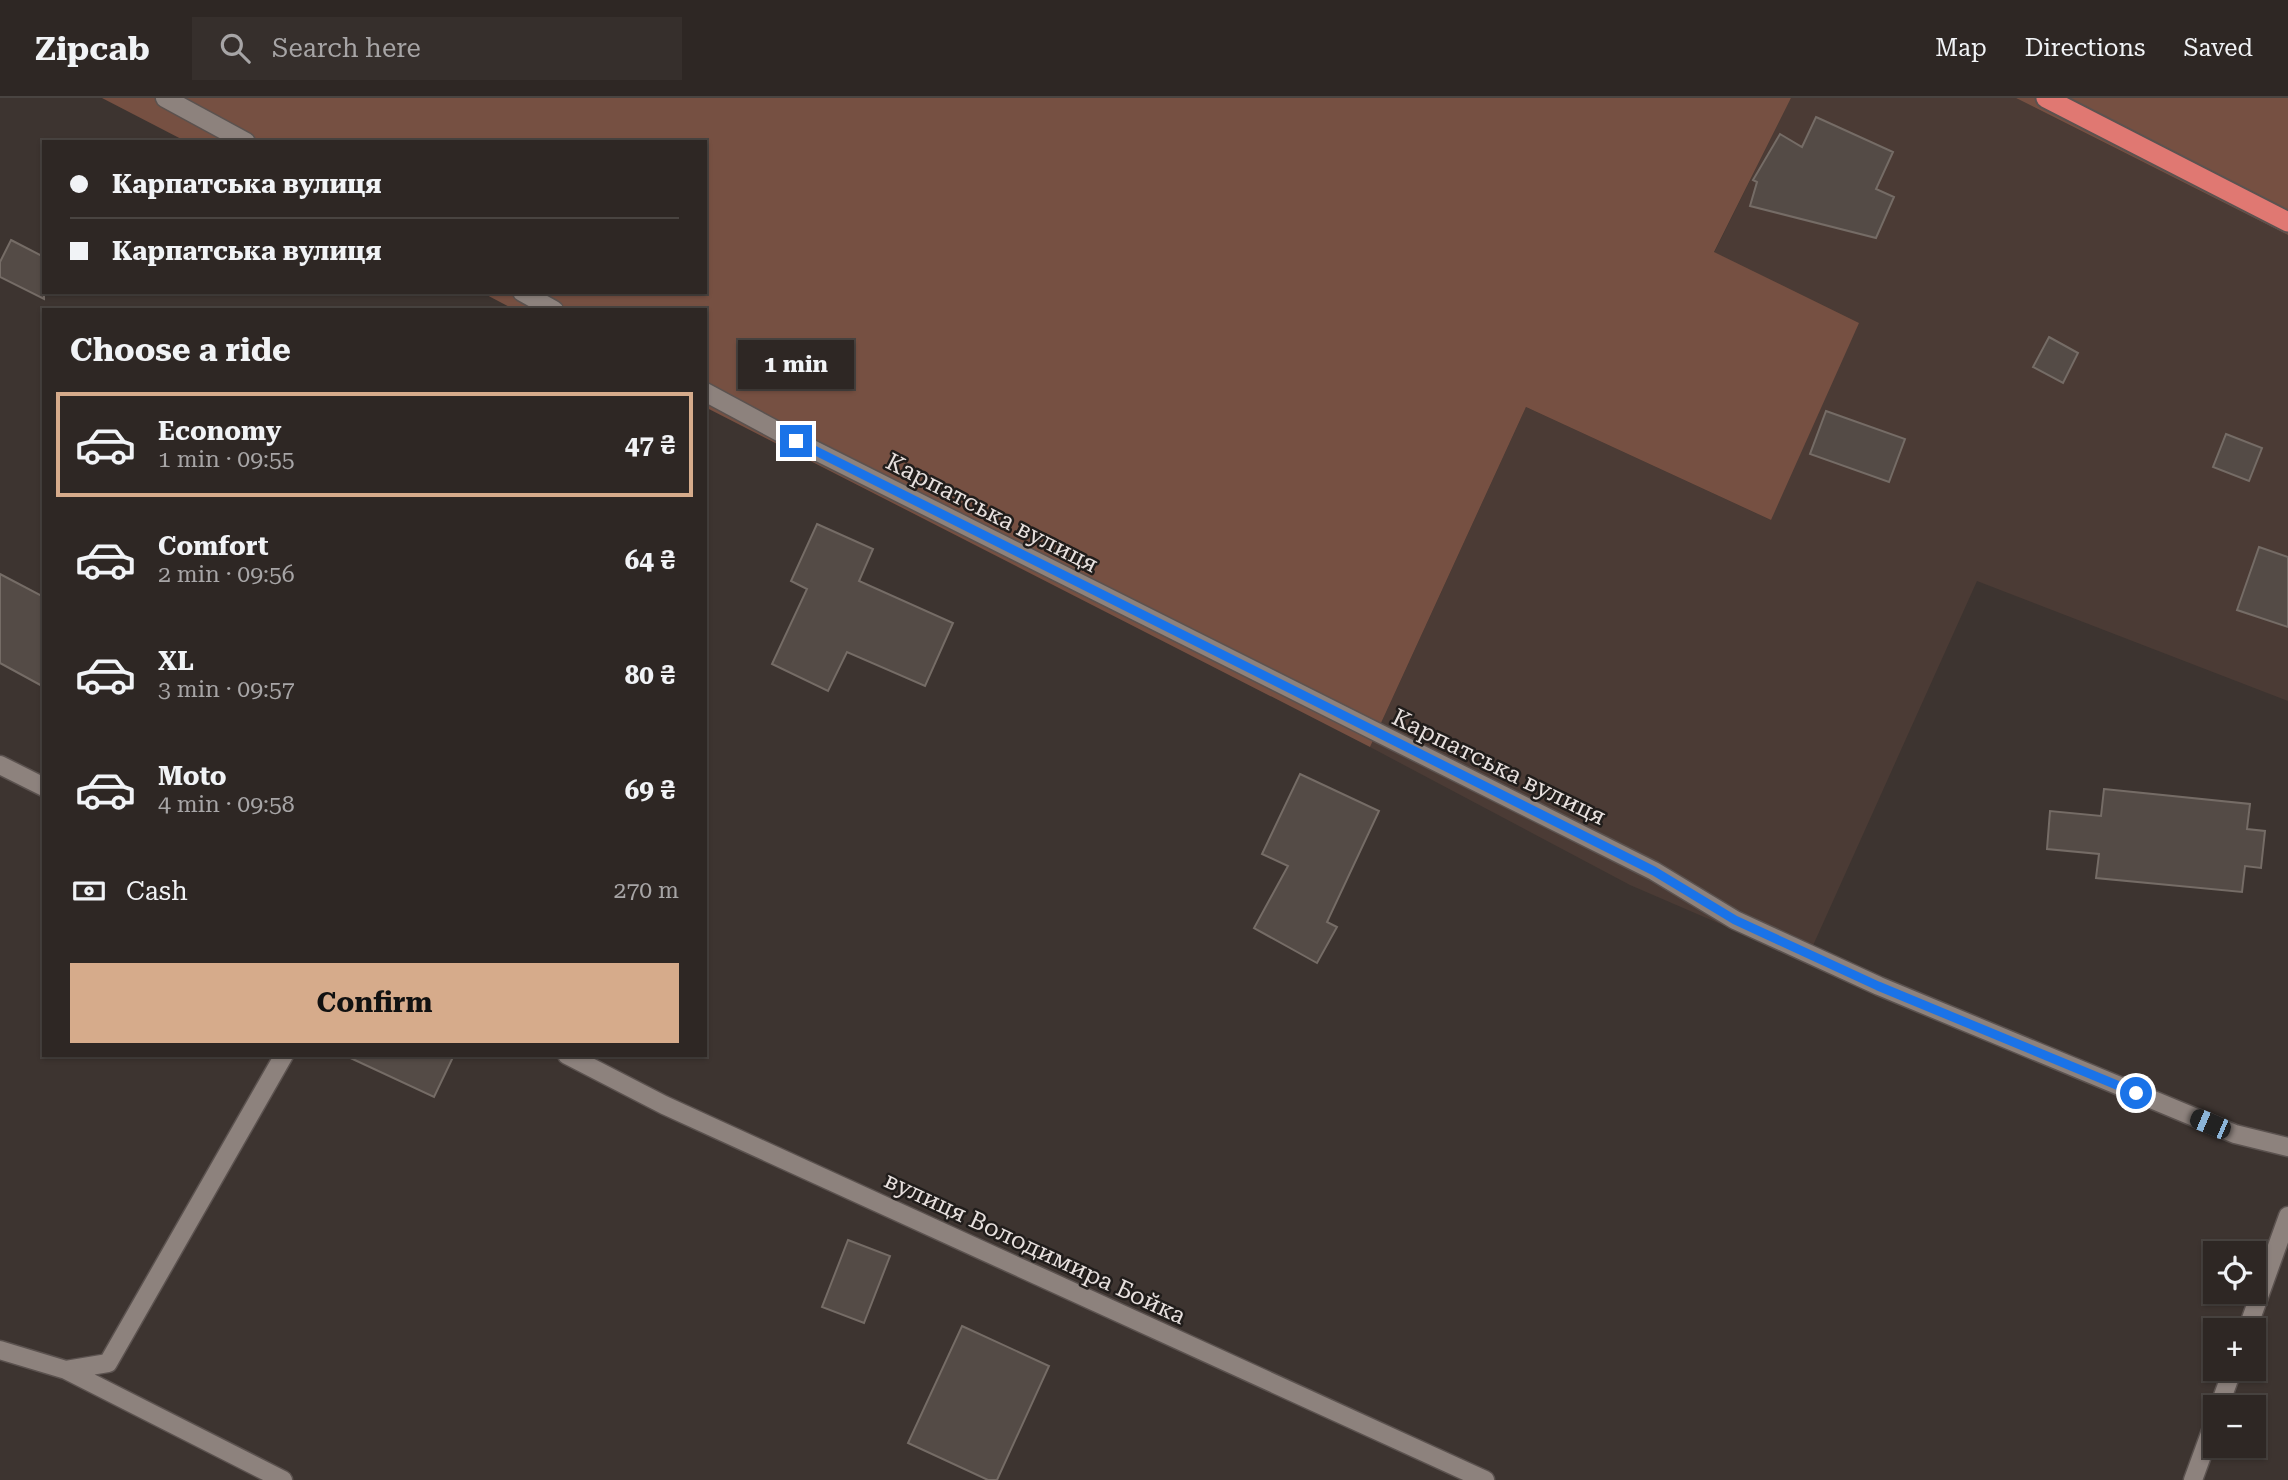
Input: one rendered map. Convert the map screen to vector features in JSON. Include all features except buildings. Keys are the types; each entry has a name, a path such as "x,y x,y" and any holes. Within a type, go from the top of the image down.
{"highway":[{"path":"2046,98 2288,222"}],"street":[{"path":"165,98 242,140"},
{"path":"526,294 550,308"},
{"name":"Карпатська вулиця","path":"707,393 833,460 1654,871 1735,920 1878,986 2223,1129 2288,1147"},
{"path":"0,765 42,786"},
{"path":"66,1370 108,1363 283,1057"},
{"name":"вулиця Володимира Бойка","path":"571,1057 664,1105 1485,1480"},
{"path":"2251,1318 2288,1216"},
{"path":"0,1350 66,1370 282,1480"},
{"path":"2193,1480 2203,1453"}],"shaded area":[{"path":"102,98 1791,98 1714,252 1859,323 1771,520 1526,407 1370,747 707,408 707,308 511,308 485,294 707,294 707,140 183,140"},
{"path":"1791,98 2016,98 2288,235 2288,701 1977,581 1806,961 1630,885 1370,747 1526,407 1771,520 1714,253"},
{"path":"2016,98 2288,98 2288,235"}],"route":[{"path":"796,441 1654,871 1735,920 1878,986 2136,1093"}]}
